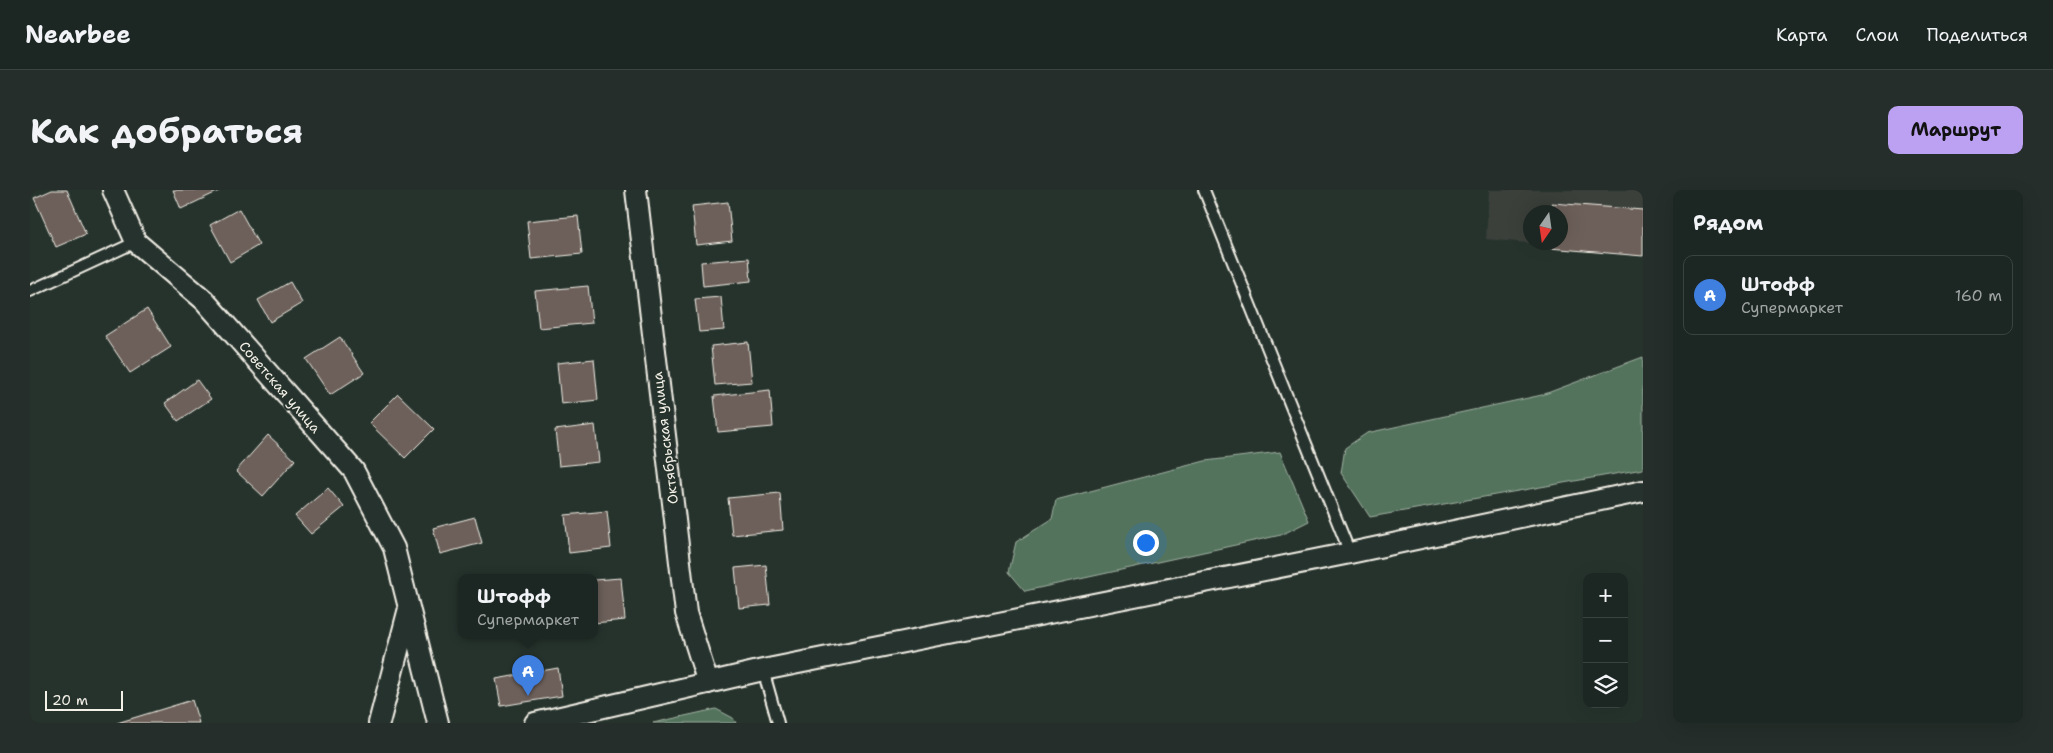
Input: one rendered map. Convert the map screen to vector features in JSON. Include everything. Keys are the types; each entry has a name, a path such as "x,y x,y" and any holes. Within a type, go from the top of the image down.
{"street":[{"name":"Советская улица","path":"113,190 136,242 204,300 354,471 394,548 408,610 438,723"},
{"name":"Октябрьская улица","path":"636,190 686,613 708,683"},
{"path":"535,723 763,670 1350,553 1643,491"},
{"name":"Советская улица","path":"379,723 408,610"}],"lane":[{"path":"1204,190 1350,553"},
{"path":"30,290 136,242"},
{"path":"763,670 778,723"}],"shaded area":[{"path":"1489,190 1643,190 1643,256 1568,250 1568,205 1523,205 1523,243 1486,239"}],"green space":[{"path":"1643,357 1643,469 1370,517 1341,473 1345,448 1367,433 1542,395"},
{"path":"1280,452 1309,521 1281,535 1025,591 1009,572 1016,542 1052,519 1056,500 1205,461"},
{"path":"716,709 733,718 736,723 653,723"}],"building":[{"path":"52,190 67,190 86,234 56,247 34,198"},
{"path":"173,190 221,190 181,209"},
{"path":"728,202 732,241 696,245 692,206"},
{"path":"1552,203 1643,210 1643,256 1568,250 1568,205 1552,205"},
{"path":"239,209 259,245 230,262 210,225"},
{"path":"578,216 582,254 531,259 527,221"},
{"path":"749,258 751,281 703,286 701,262"},
{"path":"290,282 302,303 270,322 258,300"},
{"path":"588,286 592,323 539,328 535,291"},
{"path":"721,297 724,330 699,332 695,299"},
{"path":"147,309 171,347 130,373 105,336"},
{"path":"340,337 364,373 330,395 306,359"},
{"path":"748,342 752,382 715,385 711,346"},
{"path":"594,359 598,400 561,404 557,363"},
{"path":"197,380 211,399 178,421 165,403"},
{"path":"770,390 773,427 718,432 714,396"},
{"path":"398,394 434,429 405,458 369,423"},
{"path":"595,425 599,462 559,466 555,430"},
{"path":"268,435 295,460 263,496 236,471"},
{"path":"328,488 344,507 311,534 295,516"},
{"path":"780,493 783,530 732,535 728,498"},
{"path":"607,511 611,548 569,553 565,515"},
{"path":"475,517 482,543 440,554 433,528"},
{"path":"766,565 770,605 739,608 735,568"},
{"path":"621,578 625,620 598,623 598,580"},
{"path":"558,668 562,696 501,706 496,679"},
{"path":"192,700 199,723 117,723"}],"place":[{"name":"Штофф","path":"528,696"}]}
